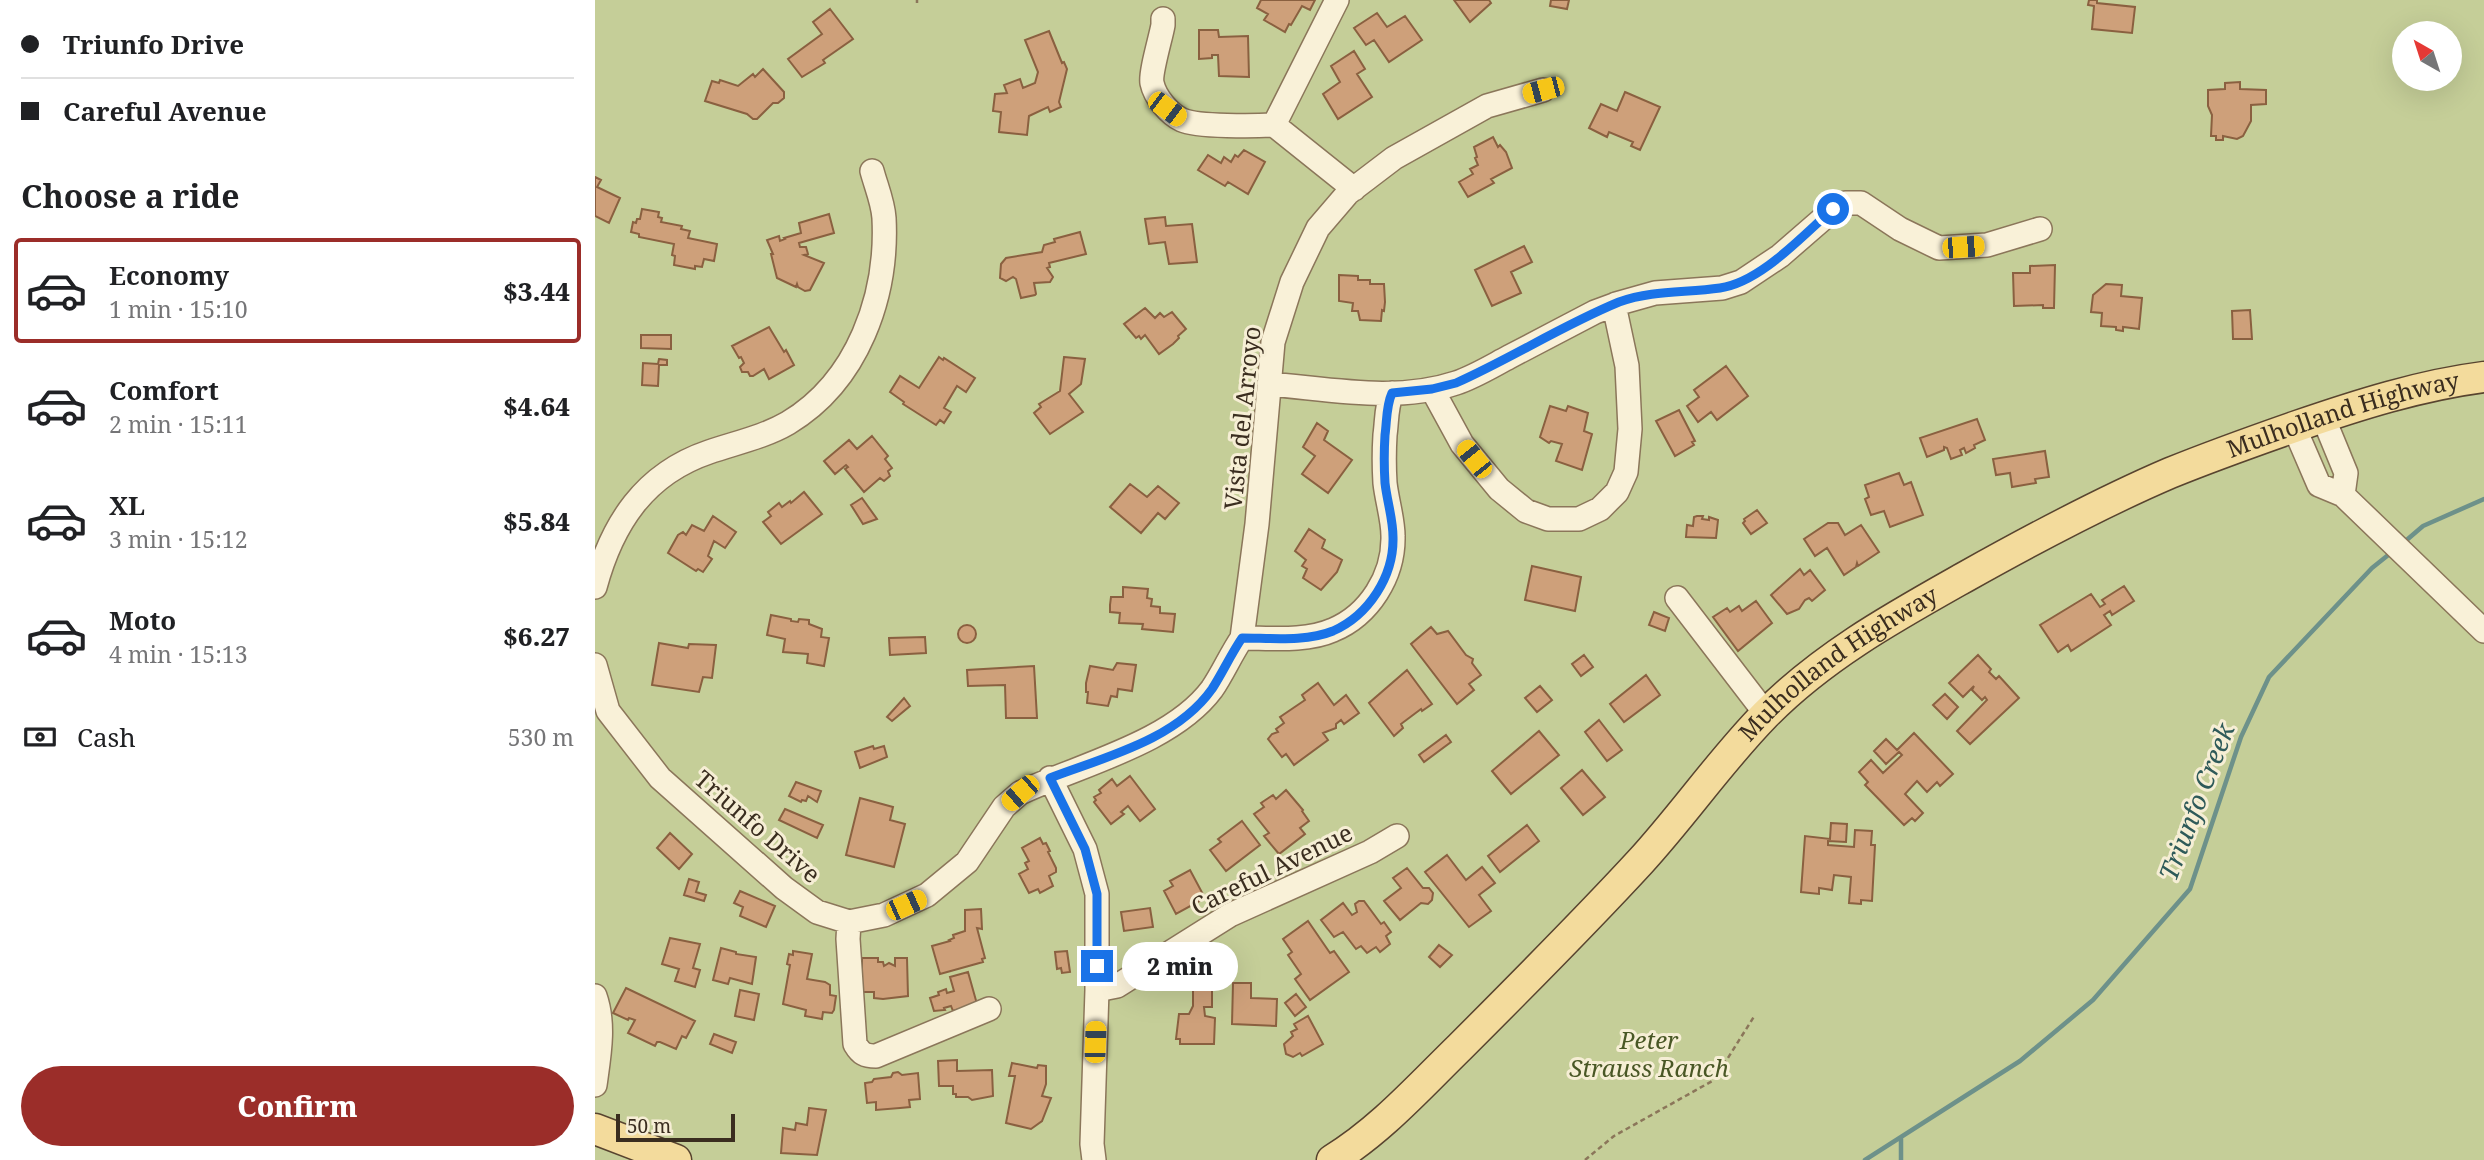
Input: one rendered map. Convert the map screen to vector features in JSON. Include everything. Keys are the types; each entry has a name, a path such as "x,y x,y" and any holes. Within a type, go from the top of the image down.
{"main road":[{"name":"Mulholland Highway","path":"1332,1160 1353,1147 1395,1110 1523,984 1641,861 1766,714 1794,687 1844,648 1992,562 2167,475 2323,417 2426,387 2484,377"},
{"path":"595,1129 676,1160"}],"street":[{"path":"1274,125 1337,0"},
{"path":"1163,19 1152,82 1167,109 1183,121 1247,127 1274,125 1354,189"},
{"name":"Vista del Arroyo","path":"1242,638 1257,524 1273,342 1292,282 1318,228 1354,189 1394,158 1487,106 1543,90"},
{"path":"595,587 599,556 644,491 674,467 786,425 823,397 845,372 874,309 884,261 884,215 872,172"},
{"path":"1269,384 1392,393 1432,389 1456,383 1595,312 1614,305 1655,293 1722,288 1741,282 1780,256 1833,209 1845,202 1861,203 1911,235 1939,248 1987,245 2040,229"},
{"path":"1432,389 1462,444 1499,489 1526,511 1548,519 1579,519 1600,509 1618,492 1626,472 1630,429 1627,366 1614,305"},
{"path":"1242,638 1306,636 1332,631 1352,619 1374,599 1390,566 1393,536 1385,482 1384,451 1388,401 1392,393"},
{"path":"2323,417 2346,473 2346,499"},
{"path":"2294,427 2319,485 2346,499 2484,630"},
{"path":"1677,598 1766,714"},
{"name":"Triunfo Drive","path":"595,665 608,711 660,778 784,888 817,912 849,922 884,915 927,895 967,862 1004,807 1020,793 1050,778 1148,740 1181,719 1211,690 1242,638"},
{"path":"1050,778 1085,849 1097,894 1092,1144 1094,1160"},
{"name":"Careful Avenue","path":"1097,990 1117,986 1230,915 1370,852 1397,835"},
{"path":"849,922 855,1044 866,1056 876,1056 989,1009"},
{"path":"595,996 600,1013 595,1085"}],"path":[{"path":"1585,1160 1613,1136 1714,1080 1755,1015"}],"green space":[{"name":"Peter Strauss Ranch","path":"595,0 2484,0 2484,1160 595,1160"}],"building":[{"path":"1261,0 1315,0 1310,10 1302,6 1285,32 1264,20 1268,14 1257,8"},
{"path":"1454,0 1489,0 1491,3 1470,22"},
{"path":"1551,0 1569,0 1567,9 1550,6"},
{"path":"2089,0 2135,7 2132,33 2092,29 2094,6 2088,5"},
{"path":"830,9 853,39 823,60 825,63 802,77 788,59 822,34 813,22"},
{"path":"1377,13 1387,27 1405,16 1422,40 1389,62 1374,40 1366,45 1354,28"},
{"path":"1199,30 1218,30 1219,37 1248,36 1249,77 1219,76 1218,55 1199,59"},
{"path":"1049,31 1067,69 1059,102 1061,107 1050,112 1048,107 1029,116 1027,135 999,132 1001,112 993,111 995,94 1007,93 1004,85 1020,79 1023,88 1035,83 1038,72 1025,40"},
{"path":"1354,51 1365,69 1357,74 1372,97 1338,119 1323,94 1340,82 1331,66"},
{"path":"763,69 784,92 784,98 773,103 757,119 705,101 712,81 719,83 720,80 738,86 753,74 755,77"},
{"path":"2240,82 2240,89 2266,90 2266,104 2251,105 2251,121 2243,136 2237,139 2223,136 2223,140 2216,140 2216,136 2211,136 2212,115 2208,106 2208,90 2225,89 2225,83"},
{"path":"1625,92 1660,107 1640,150 1631,146 1633,142 1609,132 1607,137 1589,128 1601,104 1617,111"},
{"path":"1493,137 1498,147 1500,145 1506,152 1512,168 1491,179 1494,183 1468,197 1459,182 1473,174 1470,169 1478,165 1474,147"},
{"path":"1244,150 1265,162 1248,194 1228,182 1225,186 1198,170 1208,155 1221,163 1224,157 1231,162 1235,155 1238,157"},
{"path":"595,177 601,180 597,187 620,198 609,223 595,216"},
{"path":"642,209 659,212 661,222 682,226 681,229 690,231 688,238 717,244 714,261 704,259 702,267 695,266 695,269 674,265 674,244 639,237 639,234 631,232 633,222 636,223 637,219 640,219"},
{"path":"829,214 834,233 799,243 800,247 806,247 808,254 804,255 824,263 810,290 805,291 797,284 796,287 777,278 773,254 767,240 779,236 780,241 801,233 799,223"},
{"path":"1165,217 1166,226 1192,224 1197,262 1169,264 1165,242 1149,244 1145,219"},
{"path":"1080,232 1086,254 1049,263 1050,267 1047,268 1053,277 1050,282 1034,283 1035,295 1021,298 1016,279 1013,277 1006,281 1000,278 1001,264 1006,258 1042,252 1044,245 1055,242 1054,239"},
{"path":"1524,246 1532,262 1511,272 1521,293 1492,306 1475,270"},
{"path":"2055,265 2054,308 2043,308 2043,305 2014,306 2013,273 2030,273 2030,266"},
{"path":"1339,275 1358,276 1358,280 1370,280 1370,284 1384,284 1385,302 1381,321 1360,320 1358,311 1352,311 1353,303 1339,301"},
{"path":"2106,284 2122,285 2121,296 2142,298 2139,329 2123,327 2123,331 2116,330 2116,327 2101,326 2102,313 2091,312 2093,295"},
{"path":"1145,308 1155,318 1160,313 1164,317 1172,312 1186,329 1173,344 1159,354 1145,335 1141,339 1139,336 1136,338 1124,324"},
{"path":"2250,310 2252,339 2233,339 2232,311"},
{"path":"769,327 794,365 769,379 764,369 750,376 748,372 742,372 740,367 744,363 732,346"},
{"path":"641,335 671,335 671,349 641,348"},
{"path":"939,357 975,378 966,392 957,386 944,408 951,412 944,423 940,420 936,425 903,404 904,402 890,392 900,376 919,388"},
{"path":"1064,357 1085,359 1081,384 1069,394 1083,412 1050,434 1034,413 1041,407 1039,404 1060,391"},
{"path":"659,359 667,360 667,365 659,365 658,386 642,385 643,363 658,364"},
{"path":"1726,366 1748,396 1717,420 1711,412 1698,422 1687,406 1699,397 1694,390"},
{"path":"1550,406 1566,411 1568,406 1588,413 1584,431 1592,434 1582,470 1556,461 1562,444 1551,441 1549,443 1540,437"},
{"path":"1679,410 1695,441 1692,442 1694,445 1675,456 1656,421"},
{"path":"1977,419 1985,440 1974,445 1975,448 1966,453 1964,448 1960,450 1962,455 1951,459 1944,447 1944,450 1927,457 1920,438"},
{"path":"1317,423 1328,431 1324,440 1352,460 1328,493 1302,474 1315,456 1303,447"},
{"path":"872,436 888,456 885,459 892,468 888,471 890,476 884,481 880,478 864,492 845,469 848,467 846,465 835,474 824,461 849,440 857,449"},
{"path":"2045,451 2049,477 2035,479 2036,483 2012,487 2010,473 1996,475 1993,459"},
{"path":"1899,473 1904,485 1911,482 1923,515 1890,527 1884,511 1871,515 1865,499 1869,497 1865,485"},
{"path":"1130,484 1147,497 1158,486 1179,503 1165,519 1158,513 1141,533 1110,507"},
{"path":"804,492 822,514 781,544 763,522 771,516 768,512 779,503 782,507"},
{"path":"862,498 877,519 863,524 851,505"},
{"path":"1757,510 1767,523 1751,534 1743,523 1744,519"},
{"path":"713,516 736,532 725,548 714,541 708,556 712,559 703,572 698,569 696,571 668,553 678,535 683,532 686,535 692,525 704,531"},
{"path":"1694,517 1718,520 1716,538 1686,537 1687,525 1693,526"},
{"path":"1828,523 1838,523 1845,535 1861,525 1879,552 1858,566 1857,563 1856,567 1844,575 1827,548 1815,556 1804,539"},
{"path":"1309,529 1325,540 1322,548 1342,560 1337,572 1321,590 1303,578 1307,569 1302,566 1306,560 1295,551"},
{"path":"1532,566 1581,577 1575,611 1525,600"},
{"path":"1800,569 1804,575 1810,570 1825,590 1812,601 1809,598 1805,600 1799,609 1787,614 1771,595"},
{"path":"2124,586 2134,601 2112,615 2110,611 2104,615 2111,625 2071,651 2068,645 2058,652 2040,625 2091,594 2100,607 2105,604 2102,600"},
{"path":"1123,587 1148,589 1147,598 1152,599 1151,606 1160,607 1160,613 1175,614 1173,632 1142,629 1143,624 1119,623 1120,613 1110,612 1110,605 1111,597 1123,597"},
{"path":"1756,601 1772,623 1738,651 1713,617 1727,608 1730,612 1739,606 1742,611"},
{"path":"1654,612 1669,618 1665,631 1649,625"},
{"path":"771,615 798,622 799,619 809,620 809,624 822,629 821,637 829,638 824,666 807,663 808,654 783,652 785,639 767,635"},
{"path":"967,625 973,628 976,634 973,640 967,643 961,640 958,634 961,628"},
{"path":"1431,627 1437,634 1448,631 1466,655 1473,659 1472,663 1481,675 1469,684 1474,690 1457,704 1411,644"},
{"path":"925,637 926,653 890,655 889,638"},
{"path":"659,643 688,648 689,644 716,645 712,678 703,677 699,692 652,685"},
{"path":"1584,655 1593,667 1581,676 1572,664"},
{"path":"1978,655 1991,669 1989,672 1996,679 1999,676 2019,698 1970,744 1957,731 1987,700 1985,697 1982,700 1972,690 1974,686 1963,697 1949,683"},
{"path":"1117,663 1136,665 1132,691 1118,689 1117,697 1111,696 1108,706 1087,703 1086,683 1090,666 1113,670"},
{"path":"1034,666 1037,718 1006,718 1005,685 968,686 967,670"},
{"path":"1407,670 1432,704 1401,724 1403,728 1394,736 1369,703"},
{"path":"1646,675 1660,695 1624,722 1610,704"},
{"path":"1318,683 1334,705 1346,695 1359,713 1344,724 1341,720 1336,724 1336,728 1323,733 1328,740 1294,765 1286,754 1282,757 1268,739 1278,732 1276,729 1284,723 1280,717 1305,700 1302,695"},
{"path":"1540,686 1552,700 1537,712 1525,698"},
{"path":"1945,694 1958,707 1947,719 1933,705"},
{"path":"904,698 910,706 892,721 887,717"},
{"path":"1599,720 1622,750 1607,761 1585,732"},
{"path":"1539,731 1559,755 1511,794 1492,771"},
{"path":"1914,733 1953,774 1940,786 1937,782 1927,792 1917,781 1905,794 1923,813 1915,821 1912,818 1904,825 1865,785 1868,782 1859,772 1871,760 1883,773 1902,755 1899,752 1886,764 1874,751 1886,739 1897,750"},
{"path":"1446,735 1451,742 1424,762 1419,755"},
{"path":"873,746 874,749 884,746 887,757 860,768 855,752"},
{"path":"1582,770 1605,797 1583,815 1561,788"},
{"path":"1130,776 1155,809 1140,821 1128,806 1121,812 1124,814 1111,824 1094,802 1094,797 1101,793 1099,790 1112,779 1117,786"},
{"path":"796,782 821,791 817,802 808,796 806,801 801,802 789,796"},
{"path":"1286,790 1309,821 1300,828 1305,834 1279,854 1264,836 1269,833 1254,814 1264,807 1261,803 1273,795 1276,799"},
{"path":"860,798 893,807 890,820 905,824 894,867 846,855"},
{"path":"785,809 823,825 817,838 779,820"},
{"path":"1242,821 1260,845 1226,871 1210,850 1221,842 1218,839"},
{"path":"1831,823 1847,824 1846,842 1828,841 1828,845 1854,847 1855,830 1872,831 1871,845 1875,845 1872,901 1849,903 1851,877 1834,875 1832,890 1819,888 1819,894 1801,892 1805,836 1830,839"},
{"path":"1527,825 1539,841 1500,872 1488,856"},
{"path":"670,833 692,854 679,869 657,848"},
{"path":"1040,838 1050,851 1048,852 1056,872 1049,876 1053,886 1040,893 1038,889 1029,893 1019,874 1028,869 1025,863 1029,861 1022,848"},
{"path":"1447,855 1466,880 1482,867 1495,883 1479,895 1491,911 1469,927 1425,872"},
{"path":"1407,868 1423,888 1429,888 1433,893 1428,904 1421,903 1400,920 1384,901 1401,888 1393,878"},
{"path":"1190,870 1205,898 1176,914 1164,891 1173,886 1170,881"},
{"path":"689,879 699,882 696,892 706,895 704,901 684,895"},
{"path":"740,891 775,906 766,927 740,916 743,907 734,903"},
{"path":"1364,901 1381,924 1384,922 1391,932 1386,936 1390,944 1380,952 1376,947 1367,953 1361,946 1356,949 1343,932 1334,937 1321,920 1343,903 1352,915 1357,912 1355,904"},
{"path":"1150,908 1153,927 1124,931 1121,912"},
{"path":"981,909 982,929 977,928 985,958 982,959 983,962 940,974 932,946 950,941 954,938 953,935 965,931 965,910"},
{"path":"1308,921 1330,953 1334,951 1349,972 1310,1000 1295,979 1301,974 1288,955 1292,952 1283,939"},
{"path":"670,938 700,944 693,968 700,970 695,987 675,981 679,969 662,964"},
{"path":"1439,945 1452,955 1440,967 1429,957"},
{"path":"721,948 756,957 752,984 730,978 728,984 713,980"},
{"path":"793,951 812,954 807,979 825,982 830,985 830,995 836,996 834,1010 832,1013 823,1012 822,1019 805,1016 806,1010 783,1004 790,965 787,964 789,954 793,955"},
{"path":"1067,951 1070,972 1062,973 1061,968 1057,969 1055,952"},
{"path":"862,958 878,958 878,962 883,962 884,966 889,963 895,966 895,958 907,958 908,996 883,999 874,998 874,992 862,992"},
{"path":"968,972 977,1004 953,1011 951,1006 944,1008 945,1010 934,1011 930,998 946,989 947,993 954,991 950,977"},
{"path":"1193,983 1212,983 1212,1007 1204,1007 1205,1016 1215,1018 1214,1044 1180,1044 1180,1039 1176,1039 1179,1014 1189,1014 1193,1006"},
{"path":"1233,983 1251,983 1251,998 1277,999 1276,1026 1232,1024"},
{"path":"626,988 695,1021 686,1038 682,1036 676,1049 660,1042 655,1046 628,1033 635,1020 628,1020 613,1013"},
{"path":"740,990 759,994 754,1020 735,1016"},
{"path":"1296,994 1306,1007 1295,1016 1285,1003"},
{"path":"1308,1016 1323,1044 1302,1056 1300,1053 1293,1057 1286,1054 1284,1044 1293,1036 1291,1032 1297,1029 1294,1024"},
{"path":"714,1034 736,1042 732,1053 710,1044"},
{"path":"957,1060 957,1071 992,1070 993,1096 972,1100 968,1097 956,1097 956,1094 953,1094 953,1086 939,1086 938,1061"},
{"path":"1012,1063 1037,1068 1038,1065 1046,1066 1046,1084 1042,1096 1051,1098 1042,1121 1031,1129 1006,1123 1015,1076 1009,1076"},
{"path":"898,1072 902,1075 918,1073 920,1099 909,1100 910,1107 876,1110 876,1102 867,1103 865,1083 891,1077"},
{"path":"809,1108 826,1110 817,1155 781,1153 783,1128 795,1130 796,1123 807,1125"}],"waterway":[{"name":"Triunfo Creek","path":"2402,544 2423,526 2484,499"},
{"name":"Triunfo Creek","path":"1865,1160 2020,1061 2093,1000 2190,889 2241,737 2269,677 2372,568 2392,552"},
{"path":"1901,1137 1901,1160"}],"route":[{"path":"1097,966 1097,894 1085,849 1050,778 1148,740 1181,719 1211,690 1242,638 1306,636 1332,631 1352,619 1374,599 1390,566 1393,536 1385,482 1384,451 1388,401 1392,393 1432,389 1456,383 1595,312 1630,299 1655,293 1722,288 1741,282 1780,256 1833,209"}]}
